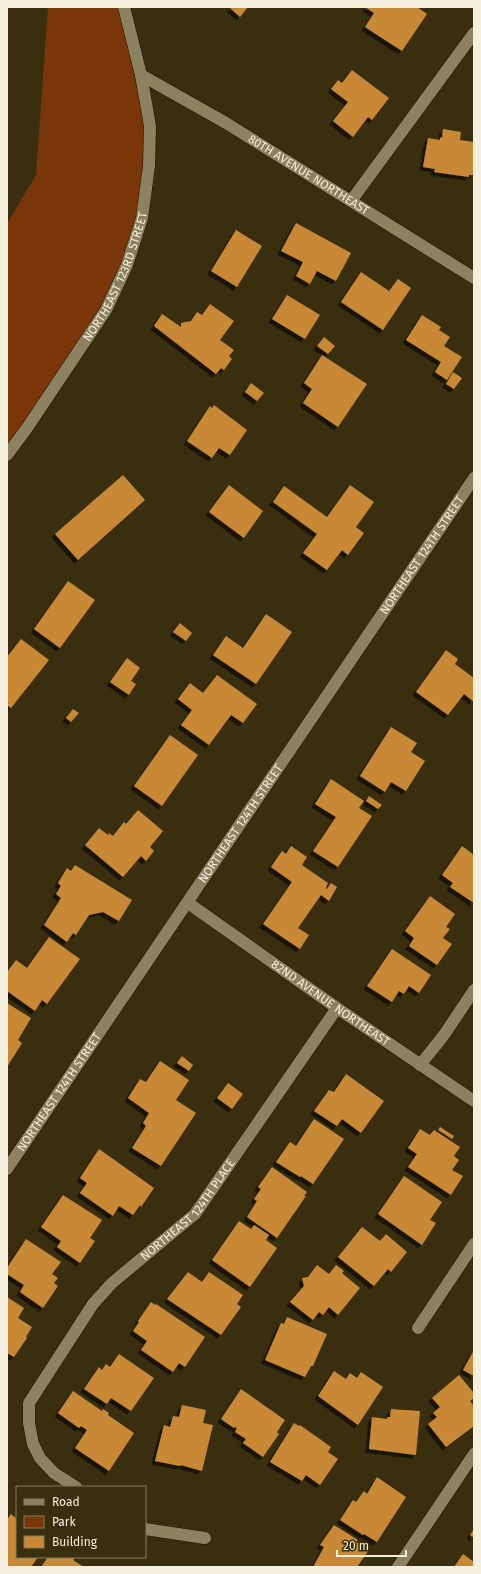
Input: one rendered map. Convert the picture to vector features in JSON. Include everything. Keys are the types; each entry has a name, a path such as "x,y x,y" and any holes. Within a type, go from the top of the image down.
{"street":[{"name":"NORTHEAST 123RD STREET","path":"7,455 106,310 127,265 142,218 149,166 150,126 141,75 124,7"},
{"path":"351,201 474,33"},
{"name":"80TH AVENUE NORTHEAST","path":"141,75 226,123 474,278"},
{"name":"NORTHEAST 124TH STREET","path":"7,1169 474,478"},
{"name":"82ND AVENUE NORTHEAST","path":"188,903 337,1008 474,1101"},
{"path":"420,1065 444,1035 474,990"},
{"name":"NORTHEAST 124TH PLACE","path":"74,1486 54,1473 40,1458 33,1444 30,1430 29,1403 94,1304 103,1293 112,1283 195,1214 337,1008"},
{"path":"418,1328 474,1244"},
{"path":"398,1567 474,1454"},
{"path":"146,1528 205,1538"}],"green space":[{"path":"48,7 120,7 150,126 142,218 106,310 7,452 7,224 36,175"}],"building":[{"path":"229,7 248,7 240,17"},
{"path":"365,7 417,7 427,14 402,51 365,27 374,13"},
{"path":"352,70 389,98 372,120 368,117 353,137 333,121 348,102 331,89 338,80 342,83"},
{"path":"443,129 461,132 460,140 474,142 474,175 469,175 469,177 434,172 435,169 423,167 428,138 440,140 440,137 442,138"},
{"path":"296,223 351,253 336,281 317,271 310,284 296,276 303,262 281,251"},
{"path":"236,230 262,246 237,287 211,271"},
{"path":"361,272 389,291 398,279 411,288 383,330 341,302"},
{"path":"287,295 320,315 305,339 272,319"},
{"path":"210,304 234,321 220,340 234,350 229,356 232,359 224,370 221,368 216,374 154,326 162,314 181,327 181,323 191,321 197,312 202,315"},
{"path":"422,315 441,327 439,330 450,337 444,346 462,357 447,380 435,372 441,362 406,340"},
{"path":"324,337 335,346 328,354 317,346"},
{"path":"322,355 367,384 338,427 303,403 312,389 304,383"},
{"path":"453,372 462,378 454,389 446,384"},
{"path":"251,383 264,393 257,401 245,392"},
{"path":"214,405 247,430 230,455 219,448 212,458 187,441 210,406 212,408"},
{"path":"123,475 145,500 78,560 55,534"},
{"path":"229,485 263,511 244,538 209,512"},
{"path":"350,485 374,502 356,527 364,533 348,555 342,550 327,570 303,553 317,534 273,502 284,486 327,517"},
{"path":"68,581 95,600 60,648 34,629"},
{"path":"266,614 292,632 256,684 213,655 226,636 243,648"},
{"path":"180,623 192,633 186,641 173,632"},
{"path":"21,639 49,660 11,708 7,705 7,657"},
{"path":"446,650 458,659 455,664 474,678 474,702 464,694 448,715 416,692"},
{"path":"127,658 140,668 131,681 136,684 129,695 110,682"},
{"path":"217,675 257,704 243,723 231,715 209,745 181,725 192,710 178,699 190,683 203,693"},
{"path":"73,709 79,713 71,722 66,718"},
{"path":"391,727 417,743 411,752 425,761 406,791 391,782 385,792 360,776"},
{"path":"170,735 198,755 162,806 134,786"},
{"path":"331,779 364,801 359,808 372,816 338,867 313,851 336,817 315,804"},
{"path":"369,796 382,805 378,809 366,801"},
{"path":"138,810 163,831 150,847 154,851 146,861 141,856 123,877 85,845 99,828 108,835 109,833 113,836 124,822 126,824"},
{"path":"291,846 307,857 302,865 328,883 327,889 331,883 337,887 329,901 321,895 298,928 309,935 300,949 263,924 292,882 271,867 282,851 286,854"},
{"path":"462,846 474,855 474,903 450,887 453,883 442,875"},
{"path":"75,865 132,900 119,921 103,912 89,915 76,935 73,933 67,942 44,925 61,898 56,894 61,886 58,883 67,868 71,871"},
{"path":"430,896 455,914 446,927 450,929 443,938 452,944 437,965 409,946 414,938 405,931"},
{"path":"49,937 80,959 47,1004 42,1000 35,1011 7,991 7,972 16,960 27,968"},
{"path":"392,949 431,975 419,993 409,986 404,994 399,991 392,1002 367,986"},
{"path":"7,1003 31,1018 18,1040 22,1043 7,1067"},
{"path":"182,1056 193,1065 189,1071 177,1063"},
{"path":"160,1061 189,1080 176,1100 196,1113 161,1166 132,1148 146,1126 143,1123 149,1113 128,1098 140,1079 146,1082"},
{"path":"346,1074 384,1101 361,1133 342,1119 337,1126 314,1111 329,1090 334,1092"},
{"path":"228,1083 243,1094 232,1109 217,1098"},
{"path":"314,1119 344,1139 313,1184 276,1162 290,1142 296,1146"},
{"path":"440,1127 454,1136 452,1139 438,1130"},
{"path":"420,1129 430,1135 434,1130 460,1147 454,1156 459,1160 452,1170 463,1176 451,1195 408,1167 417,1154 408,1148"},
{"path":"99,1149 154,1188 141,1207 140,1205 133,1215 119,1206 113,1216 80,1193 87,1183 80,1178"},
{"path":"272,1167 307,1192 304,1196 306,1196 277,1238 247,1217 257,1201 254,1199 261,1189 258,1187"},
{"path":"404,1176 442,1202 430,1220 436,1223 422,1245 378,1214"},
{"path":"63,1195 102,1220 90,1238 95,1241 80,1263 57,1247 61,1241 41,1227"},
{"path":"239,1221 251,1229 254,1225 269,1235 266,1240 277,1248 250,1287 212,1260"},
{"path":"362,1227 380,1241 386,1234 407,1252 391,1272 388,1269 374,1286 338,1257"},
{"path":"26,1239 61,1262 52,1274 58,1278 54,1283 58,1286 43,1308 20,1292 24,1285 7,1274 7,1268"},
{"path":"317,1265 329,1274 336,1265 344,1271 342,1273 360,1288 338,1315 329,1307 323,1315 319,1312 313,1320 290,1302 304,1286 302,1278 308,1277"},
{"path":"188,1272 202,1282 209,1272 243,1295 237,1304 241,1307 221,1335 167,1299"},
{"path":"7,1297 24,1308 18,1318 32,1327 26,1337 27,1338 14,1357 7,1353"},
{"path":"151,1302 205,1337 185,1367 179,1363 173,1372 141,1350 147,1341 133,1331"},
{"path":"287,1317 327,1334 313,1366 311,1366 305,1377 265,1360 281,1323 284,1324"},
{"path":"474,1350 474,1376 463,1370"},
{"path":"119,1354 154,1378 131,1411 111,1398 107,1404 84,1389 99,1367 102,1370 106,1364 110,1367"},
{"path":"334,1371 346,1379 350,1373 357,1378 361,1372 383,1387 358,1425 318,1396"},
{"path":"459,1375 474,1393 474,1398 470,1401 474,1406 474,1426 446,1447 428,1424 437,1417 433,1413 440,1407 432,1398"},
{"path":"241,1389 285,1420 277,1432 279,1434 263,1457 243,1443 246,1439 235,1432 237,1428 234,1428 221,1419"},
{"path":"73,1391 102,1411 103,1409 109,1413 108,1415 134,1433 109,1471 75,1448 87,1430 81,1426 79,1428 58,1413"},
{"path":"182,1405 206,1410 203,1423 213,1425 202,1471 181,1465 155,1461 164,1425 170,1427 173,1416 179,1417"},
{"path":"391,1409 420,1411 416,1455 369,1449 372,1417 387,1419 387,1417 390,1417"},
{"path":"294,1423 299,1426 300,1425 331,1447 328,1452 338,1459 320,1485 306,1475 302,1481 270,1462"},
{"path":"377,1477 406,1497 377,1542 340,1520 353,1500 356,1502 364,1491 367,1494"},
{"path":"11,1514 16,1518 16,1558 37,1558 31,1567 7,1567 7,1520"},
{"path":"334,1525 358,1540 356,1542 369,1550 357,1567 313,1567 324,1547 320,1545"},
{"path":"474,1529 474,1538 470,1535"},
{"path":"463,1554 474,1562 474,1567 454,1567"},
{"path":"47,1558 74,1558 73,1560 84,1567 41,1567"}]}
